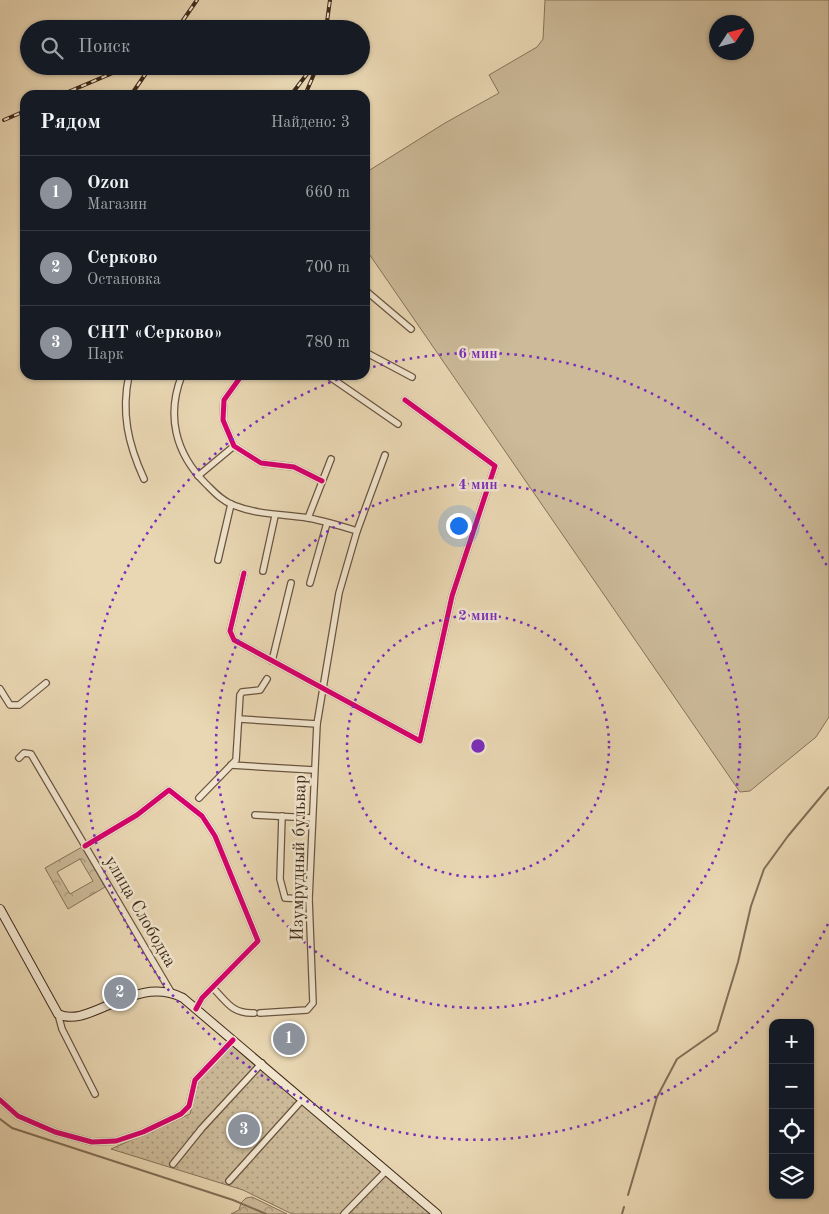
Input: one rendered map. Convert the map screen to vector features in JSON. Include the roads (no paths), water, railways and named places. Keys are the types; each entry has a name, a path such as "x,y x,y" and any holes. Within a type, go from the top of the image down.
{"main road":[{"path":"0,909 58,1014 65,1018 74,1017 152,990 171,992 183,998 262,1063 302,1100 437,1214"}],"street":[{"path":"370,294 411,329"},
{"path":"370,355 412,378"},
{"path":"128,380 125,393 125,423 131,452 144,479"},
{"path":"180,380 174,399 176,432 184,456 198,476 216,494 231,504 275,516 308,518 357,531"},
{"path":"238,380 224,400 223,420 234,446 261,464 294,467 322,481"},
{"path":"334,380 398,424"},
{"path":"244,573 230,632 232,636 272,661 420,741 452,596 495,466 405,400"},
{"path":"198,476 234,446"},
{"name":"Изумрудный бульвар","path":"213,988 235,1011 242,1013 307,1010 313,1003 309,899 317,724 339,594 357,531 385,455"},
{"path":"308,518 331,459"},
{"path":"218,560 231,504"},
{"path":"263,571 275,516"},
{"path":"310,583 327,522"},
{"path":"272,661 291,583"},
{"path":"199,798 236,760 242,692 258,691 267,679"},
{"path":"0,689 10,705 19,706 46,683"},
{"path":"239,719 317,724"},
{"name":"улица Слободка","path":"19,758 24,754 31,754 171,992"},
{"path":"231,765 314,770"},
{"path":"85,846 137,815 169,790 202,816 215,836 258,941 202,998 196,1009"},
{"path":"255,815 312,818"},
{"path":"282,816 280,879 285,898 309,899"},
{"path":"58,1014 62,1028 95,1094"},
{"path":"0,1100 18,1116 54,1132 92,1142 116,1141 143,1132 181,1114 189,1106 195,1080 233,1040"},
{"path":"173,1164 202,1128 262,1063"},
{"path":"229,1181 302,1100"},
{"path":"344,1214 386,1171"}],"waterway":[{"path":"628,1195 657,1097 677,1059 717,1031 738,962 751,906 764,869 788,836 829,787"},
{"path":"0,1119 12,1128 233,1200 266,1214"},
{"path":"622,1214 624,1207"}],"railway":[{"path":"183,20 197,0"},
{"path":"327,20 330,0"},
{"path":"73,90 108,75"},
{"path":"134,90 145,75"},
{"path":"295,90 306,75"},
{"path":"307,90 314,75"},
{"path":"4,120 20,113"}],"place":[{"name":"Серково","path":"120,993"},
{"name":"Ozon","path":"289,1039"},
{"name":"СНТ «Серково»","path":"244,1130"}]}
